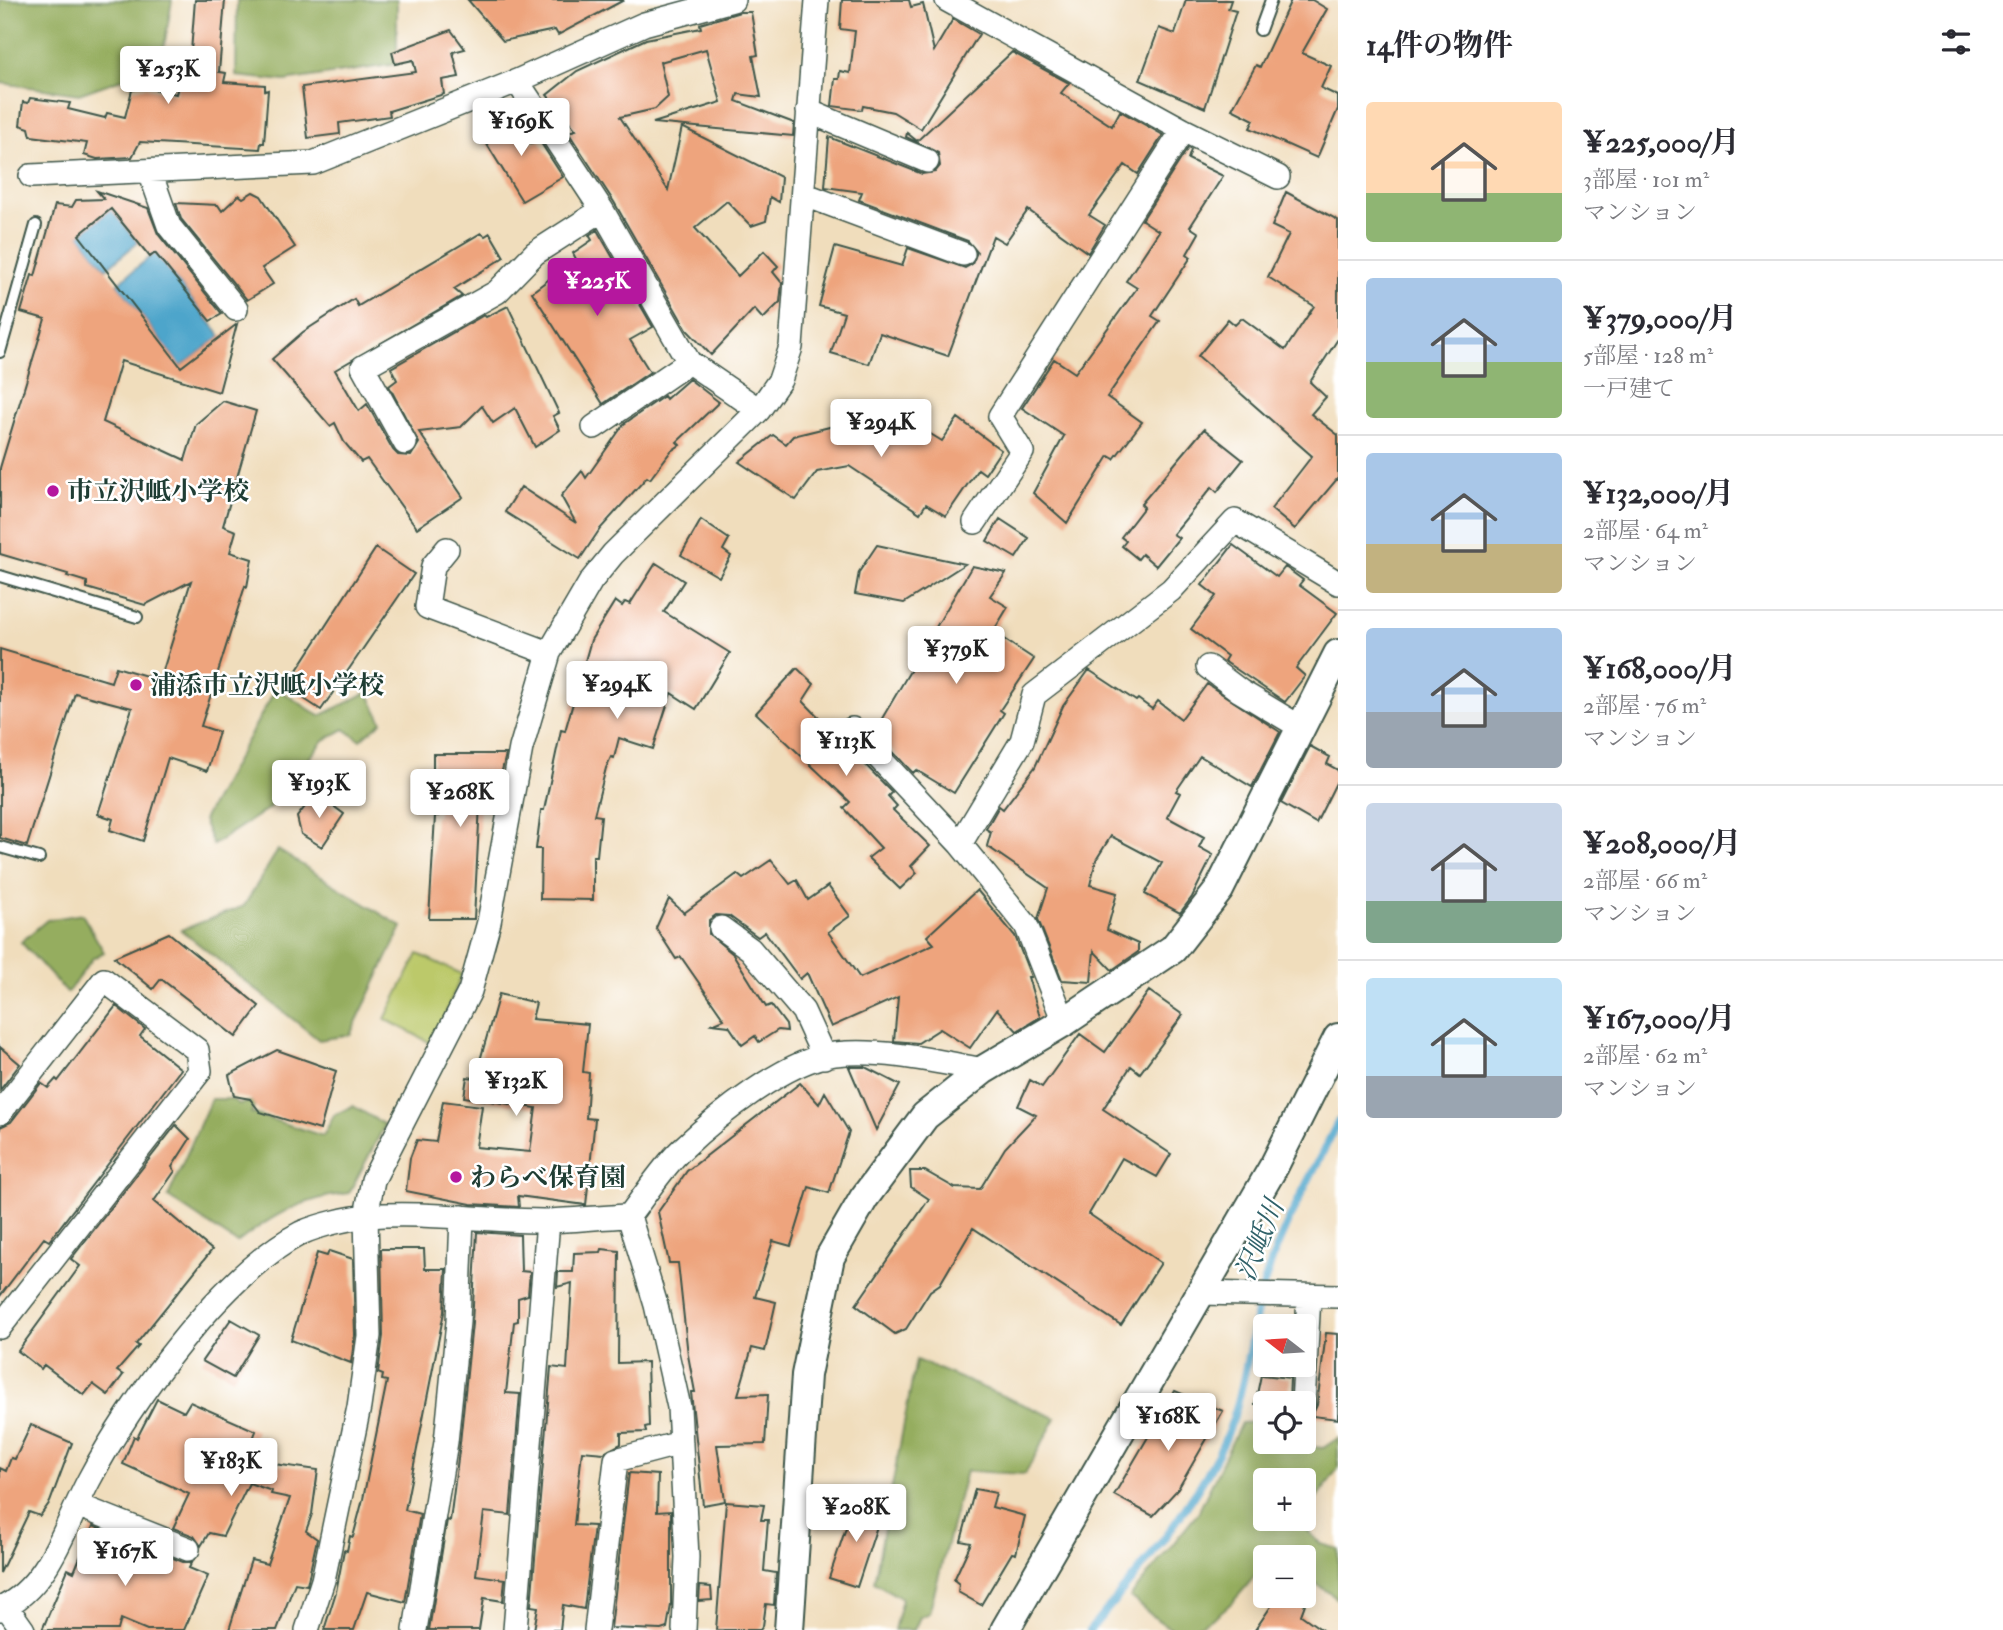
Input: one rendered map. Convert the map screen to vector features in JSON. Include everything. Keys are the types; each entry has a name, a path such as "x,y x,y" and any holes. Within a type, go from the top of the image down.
{"street":[{"path":"30,176 313,163 517,81 644,24 733,0"},
{"path":"307,1630 323,1580 359,1408 369,1336 366,1216 373,1180 470,991 489,922 521,748 549,653 591,582 637,526 760,410 780,380 791,347 817,0"},
{"path":"947,0 1182,130 1278,177"},
{"path":"517,81 602,210 689,362 760,410"},
{"path":"808,111 927,161"},
{"path":"975,522 1022,452 1000,416 1182,130"},
{"path":"150,172 169,226 236,309"},
{"path":"803,194 963,254"},
{"path":"405,443 363,367 497,292 536,253 602,210"},
{"path":"594,427 689,362"},
{"path":"960,844 1022,741 1034,695 1171,590 1236,521 1338,583"},
{"path":"447,549 432,566 427,607 549,653"},
{"path":"789,1630 806,1375 830,1257 864,1198 925,1116 983,1070 1064,1022 1173,949 1219,890 1338,654"},
{"path":"1208,667 1240,691 1300,727"},
{"path":"852,729 960,844 1026,925 1064,1022"},
{"path":"721,928 750,949 803,1011 824,1057"},
{"path":"0,1113 104,980 197,1050 200,1071 0,1327"},
{"path":"1005,1630 1274,1166 1338,1038"},
{"path":"23,1630 3,1607 50,1563 110,1441 134,1402 231,1289 266,1256 303,1232 366,1216 548,1221 628,1216 682,1150 763,1085 802,1062 824,1057 909,1056 983,1070"},
{"path":"628,1216 656,1305 679,1407 687,1557 684,1630"},
{"path":"415,1630 446,1442 458,1322 462,1217"},
{"path":"515,1630 548,1221"},
{"path":"1201,1293 1338,1296"},
{"path":"1304,1391 1309,1296"},
{"path":"596,1630 617,1460 681,1443"},
{"path":"77,1505 188,1549"}],"lane":[{"path":"1260,30 1271,0"},
{"path":"0,352 36,225"},
{"path":"0,576 137,617"},
{"path":"0,847 39,858"}],"green space":[{"path":"0,0 172,0 161,65 79,94 0,83"},
{"path":"237,0 397,0 397,64 285,81 236,76"},
{"path":"276,688 320,716 368,692 382,722 360,740 344,729 324,740 269,808 213,845 203,820"},
{"path":"278,850 402,927 350,1035 319,1040 181,930 244,906"},
{"path":"82,914 104,952 93,958 67,993 21,942 47,920"},
{"path":"418,954 462,974 433,1044 385,1019"},
{"path":"211,1099 231,1099 239,1104 256,1101 251,1113 323,1136 334,1115 353,1106 385,1125 349,1193 316,1199 289,1209 237,1243 168,1197"},
{"path":"916,1360 1056,1418 1025,1474 966,1471 929,1613 920,1617 914,1630 894,1630 902,1599 874,1582"},
{"path":"1253,1422 1253,1454 1316,1454 1316,1447 1323,1448 1338,1438 1338,1468 1316,1500 1316,1468 1253,1468 1253,1531 1308,1531 1321,1544 1338,1549 1338,1599 1316,1583 1316,1545 1253,1545 1253,1578 1239,1595 1204,1623 1175,1630 1157,1620 1130,1597 1198,1513 1241,1423"}],"water":[{"path":"111,209 138,242 106,269 79,235"},
{"path":"155,253 221,336 181,367 117,284"}],"building":[{"path":"195,0 225,0 219,72 226,73 224,82 265,85 265,91 268,90 264,143 261,143 260,149 140,142 132,157 97,159 84,155 87,143 31,136 29,128 20,125 23,102 28,103 30,98 70,103 68,109 105,118 107,113 125,117 132,90 145,87 176,94 184,64 190,65"},
{"path":"468,0 624,0 558,35 555,30 503,41"},
{"path":"842,0 909,0 911,7 923,4 934,51 953,19 979,34 921,129 893,112 863,106 862,110 832,106 835,79 839,79 840,71 850,73 855,31 840,29"},
{"path":"1186,0 1231,0 1228,9 1236,11 1205,108 1140,80 1159,28 1175,34"},
{"path":"1291,0 1312,0 1327,9 1302,53 1331,66 1321,88 1338,96 1338,109 1317,158 1250,128 1254,120 1232,109 1256,65 1260,67"},
{"path":"740,12 751,12 758,55 753,56 761,97 738,94 736,101 794,123 793,136 653,123 721,102 706,49 660,62 668,97 655,109 620,117 668,190 682,127 781,177 779,202 770,197 766,221 751,226 727,201 695,228 738,276 764,251 778,266 773,272 782,283 780,302 763,319 754,309 711,355 687,330 614,202 568,132 576,130 547,95 577,71 646,39 701,28 700,24"},
{"path":"451,30 465,49 453,52 459,77 442,80 444,94 389,111 390,116 339,123 340,134 308,138 302,87 416,72 413,60 395,64 392,52"},
{"path":"1012,52 1069,83 1061,93 1112,126 1120,111 1163,135 1138,174 1125,165 1089,215 1105,225 1088,253 1028,210 1005,243 993,236 948,356 880,333 869,364 831,353 844,313 819,306 835,247 902,266 908,248 965,268 972,264 977,252 968,241 859,200 862,192 825,187 829,137 922,174 935,172 940,166 938,153 906,137 907,133 917,141"},
{"path":"510,113 531,143 539,140 563,177 522,201 480,133"},
{"path":"1188,148 1191,150 1188,159 1223,176 1190,227 1199,233 1187,254 1191,257 1152,316 1160,321 1107,397 1142,422 1114,459 1109,456 1067,523 1033,493 1064,436 1022,408 1054,359 1075,373 1137,288 1126,281 1159,231 1142,220"},
{"path":"97,191 148,208 158,234 222,314 210,321 155,253 150,257 111,209 79,235 181,367 237,324 219,392 121,361 103,422 185,460 196,424 223,401 256,411 223,526 236,531 230,552 252,559 247,587 245,586 201,726 219,732 207,771 168,758 143,841 110,830 113,819 98,814 132,708 75,693 27,846 0,838 0,649 111,682 116,667 160,680 191,581 145,605 87,588 87,582 67,576 68,574 0,554 0,468 45,319 21,312 32,275 35,276 55,205 72,207 76,200 104,199"},
{"path":"253,192 261,196 295,247 262,268 273,284 247,300 181,219 176,203 218,205 222,211 239,195 243,198"},
{"path":"1286,192 1338,220 1338,339 1310,382 1326,397 1311,414 1338,435 1338,478 1295,529 1271,509 1312,456 1198,356 1228,319 1235,325 1242,318 1285,350 1314,306 1268,277 1289,234 1272,226"},
{"path":"597,230 653,327 630,340 650,372 603,404 532,292 576,259 573,253 592,240 589,235"},
{"path":"481,233 485,236 490,233 504,257 454,289 462,296 335,370 359,411 367,404 393,450 398,455 411,456 419,443 389,386 397,380 391,368 484,315 486,317 508,306 559,413 553,416 560,430 535,447 515,408 493,423 482,406 461,427 419,432 463,497 417,528 367,459 361,462 344,442 335,423 330,426 272,359 303,332 354,299 358,306"},
{"path":"689,379 719,402 677,442 680,445 671,451 650,479 647,477 600,529 580,559 505,512 521,487 576,523 561,496 582,471 586,478 624,424 664,396 666,399"},
{"path":"882,410 889,415 893,411 942,441 958,418 1001,450 985,474 978,469 946,516 926,504 920,513 849,466 817,472 796,500 739,462 773,435 786,444 793,436 854,421"},
{"path":"1204,429 1243,460 1217,492 1212,487 1173,534 1179,538 1156,566 1142,554 1138,559 1122,546 1126,541 1121,537 1144,507 1141,504"},
{"path":"1000,519 1029,538 1016,558 987,541"},
{"path":"701,520 729,539 723,550 731,556 719,577 681,555"},
{"path":"877,545 965,564 904,603 855,594 859,572"},
{"path":"1233,545 1277,577 1285,567 1303,580 1299,585 1337,613 1296,668 1305,676 1285,702 1224,661 1227,656 1191,629 1216,596 1202,585"},
{"path":"376,548 414,574 321,710 286,687"},
{"path":"656,563 684,581 664,612 730,653 696,709 671,693 653,749 619,738 614,758 611,757 606,768 594,815 601,816 597,856 593,856 593,900 540,899 541,849 536,849 541,810 544,810 561,730 565,731 591,640 615,601 622,606 625,602 630,604"},
{"path":"972,566 1006,573 990,596 1008,607 993,632 1034,659 1000,710 1004,713 954,793 916,770 913,773 874,732"},
{"path":"797,668 814,684 803,701 892,792 888,796 897,806 893,810 930,846 911,866 917,873 900,889 868,858 881,848 844,808 850,802 756,713"},
{"path":"1089,670 1136,701 1138,699 1152,709 1158,701 1181,719 1207,684 1280,732 1252,787 1200,756 1176,791 1180,793 1167,817 1204,837 1199,847 1213,855 1192,897 1180,913 1145,894 1162,863 1111,836 1096,860 1090,885 1117,893 1107,930 1138,944 1138,952 1112,970 1094,951 1091,982 1062,980 1038,919 1048,888 987,846 991,832 986,829 999,806 1003,809 1035,767 1063,706"},
{"path":"1310,746 1330,757 1327,764 1338,770 1338,779 1316,823 1281,803"},
{"path":"433,754 506,754 494,804 480,804 474,919 429,919 435,816 438,816 438,775 433,775"},
{"path":"316,793 344,814 322,847 301,834 297,817"},
{"path":"771,860 790,884 797,880 808,900 828,886 850,916 828,932 860,978 934,944 927,936 977,890 1015,936 1031,977 1028,977 1040,1017 1017,1031 997,1009 970,1048 940,1029 918,1043 894,1041 898,997 831,1027 807,973 800,979 765,932 758,937 729,916 716,915 709,920 709,934 733,954 766,1007 771,1005 786,1025 787,1031 778,1030 759,1042 755,1036 742,1045 729,1026 712,1024 724,1019 681,957 676,959 656,928 669,899 684,913 737,874 743,879"},
{"path":"169,933 259,1006 236,1037 161,979 153,989 114,957"},
{"path":"1149,991 1183,1015 1140,1073 1131,1066 1103,1109 1171,1154 1157,1177 1122,1158 1089,1214 1161,1263 1121,1325 973,1228 940,1284 930,1291 906,1329 895,1334 856,1305 929,1199 911,1187 910,1171 925,1171 955,1188 980,1189 1005,1148 1036,1115 1018,1106 1030,1080 1042,1087 1080,1034 1105,1052"},
{"path":"499,994 536,1003 532,1019 588,1024 583,1072 589,1073 586,1118 595,1119 586,1205 518,1196 519,1207 471,1204 406,1191 410,1158 417,1140 436,1142 443,1101 482,1106 476,1147 530,1152 536,1108 464,1097 467,1077 475,1078"},
{"path":"116,1006 145,1029 140,1036 181,1069 49,1241 44,1238 0,1296 0,1127 11,1122 41,1083 48,1088 56,1079 58,1081"},
{"path":"0,1047 20,1064 0,1090"},
{"path":"277,1050 336,1071 320,1130 260,1112 250,1099 234,1096 229,1075"},
{"path":"849,1067 865,1067 900,1085 876,1130"},
{"path":"800,1083 819,1104 825,1092 849,1132 829,1193 809,1187 791,1246 773,1241 755,1297 776,1302 765,1351 752,1348 738,1395 768,1394 765,1444 717,1445 725,1501 703,1505 691,1392 695,1392 688,1355 678,1263 669,1263 658,1212 687,1171"},
{"path":"176,1125 190,1139 172,1167 175,1171 154,1201 212,1250 136,1344 139,1346 117,1371 123,1375 108,1395 93,1384 84,1395 44,1365 41,1369 18,1351 80,1266 71,1259"},
{"path":"477,1232 520,1235 521,1271 530,1272 528,1295 518,1298 518,1321 514,1322 506,1393 520,1394 510,1515 484,1512 476,1575 505,1579 503,1601 484,1598 479,1630 429,1630 447,1520 450,1521 460,1443 472,1323"},
{"path":"381,1249 424,1249 425,1269 446,1269 444,1312 405,1510 420,1514 405,1602 367,1592 354,1630 324,1630 336,1592 344,1550 347,1551 350,1536 353,1537 363,1499 387,1381 382,1380 383,1375 378,1373 383,1336"},
{"path":"602,1249 619,1251 618,1363 647,1362 649,1426 645,1427 646,1432 621,1433 621,1444 604,1453 582,1451 574,1525 594,1526 584,1609 563,1605 560,1630 534,1630 538,1607 531,1606 551,1367 567,1369 572,1283 557,1287 558,1272 573,1272 574,1253 601,1252"},
{"path":"329,1251 353,1259 355,1335 351,1363 291,1340 317,1253 327,1256"},
{"path":"231,1319 259,1335 233,1378 202,1361"},
{"path":"1326,1333 1338,1334 1338,1419 1316,1416"},
{"path":"1261,1377 1290,1378 1290,1391 1258,1391"},
{"path":"1175,1391 1223,1411 1178,1489 1153,1516 1114,1495"},
{"path":"157,1399 184,1412 190,1402 256,1431 253,1439 257,1443 255,1448 274,1464 318,1470 312,1514 306,1531 317,1539 307,1585 295,1583 277,1630 229,1630 251,1560 267,1564 290,1498 271,1494 272,1491 249,1483 223,1536 209,1533 201,1546 194,1536 173,1528 189,1494 123,1464 134,1436 137,1438"},
{"path":"31,1425 72,1443 50,1502 40,1516 29,1512 0,1573 0,1468 6,1471 11,1458 15,1459"},
{"path":"629,1473 658,1475 657,1512 671,1511 671,1605 667,1628 661,1630 611,1628"},
{"path":"975,1489 996,1493 992,1507 1025,1516 1016,1554 1012,1553 981,1605 958,1592 959,1584 954,1580 971,1543 961,1541"},
{"path":"855,1501 882,1511 857,1587 829,1578"},
{"path":"726,1502 764,1505 761,1520 768,1520 764,1571 776,1573 774,1605 766,1604 760,1630 716,1630"},
{"path":"93,1526 183,1562 192,1562 189,1568 208,1576 184,1630 147,1630 121,1619 118,1630 42,1630 68,1569 74,1572"},
{"path":"700,1586 711,1587 712,1600 699,1601"},
{"path":"1270,1608 1304,1608 1301,1615 1322,1630 1255,1630"}],"waterway":[{"name":"沢岻川","path":"1090,1630 1175,1524 1218,1454 1240,1395 1257,1311 1269,1269 1296,1205 1338,1122"}],"place":[{"name":"市立沢岻小学校","path":"53,491"},
{"name":"浦添市立沢岻小学校","path":"136,685"},
{"name":"わらべ保育園","path":"456,1177"}]}
